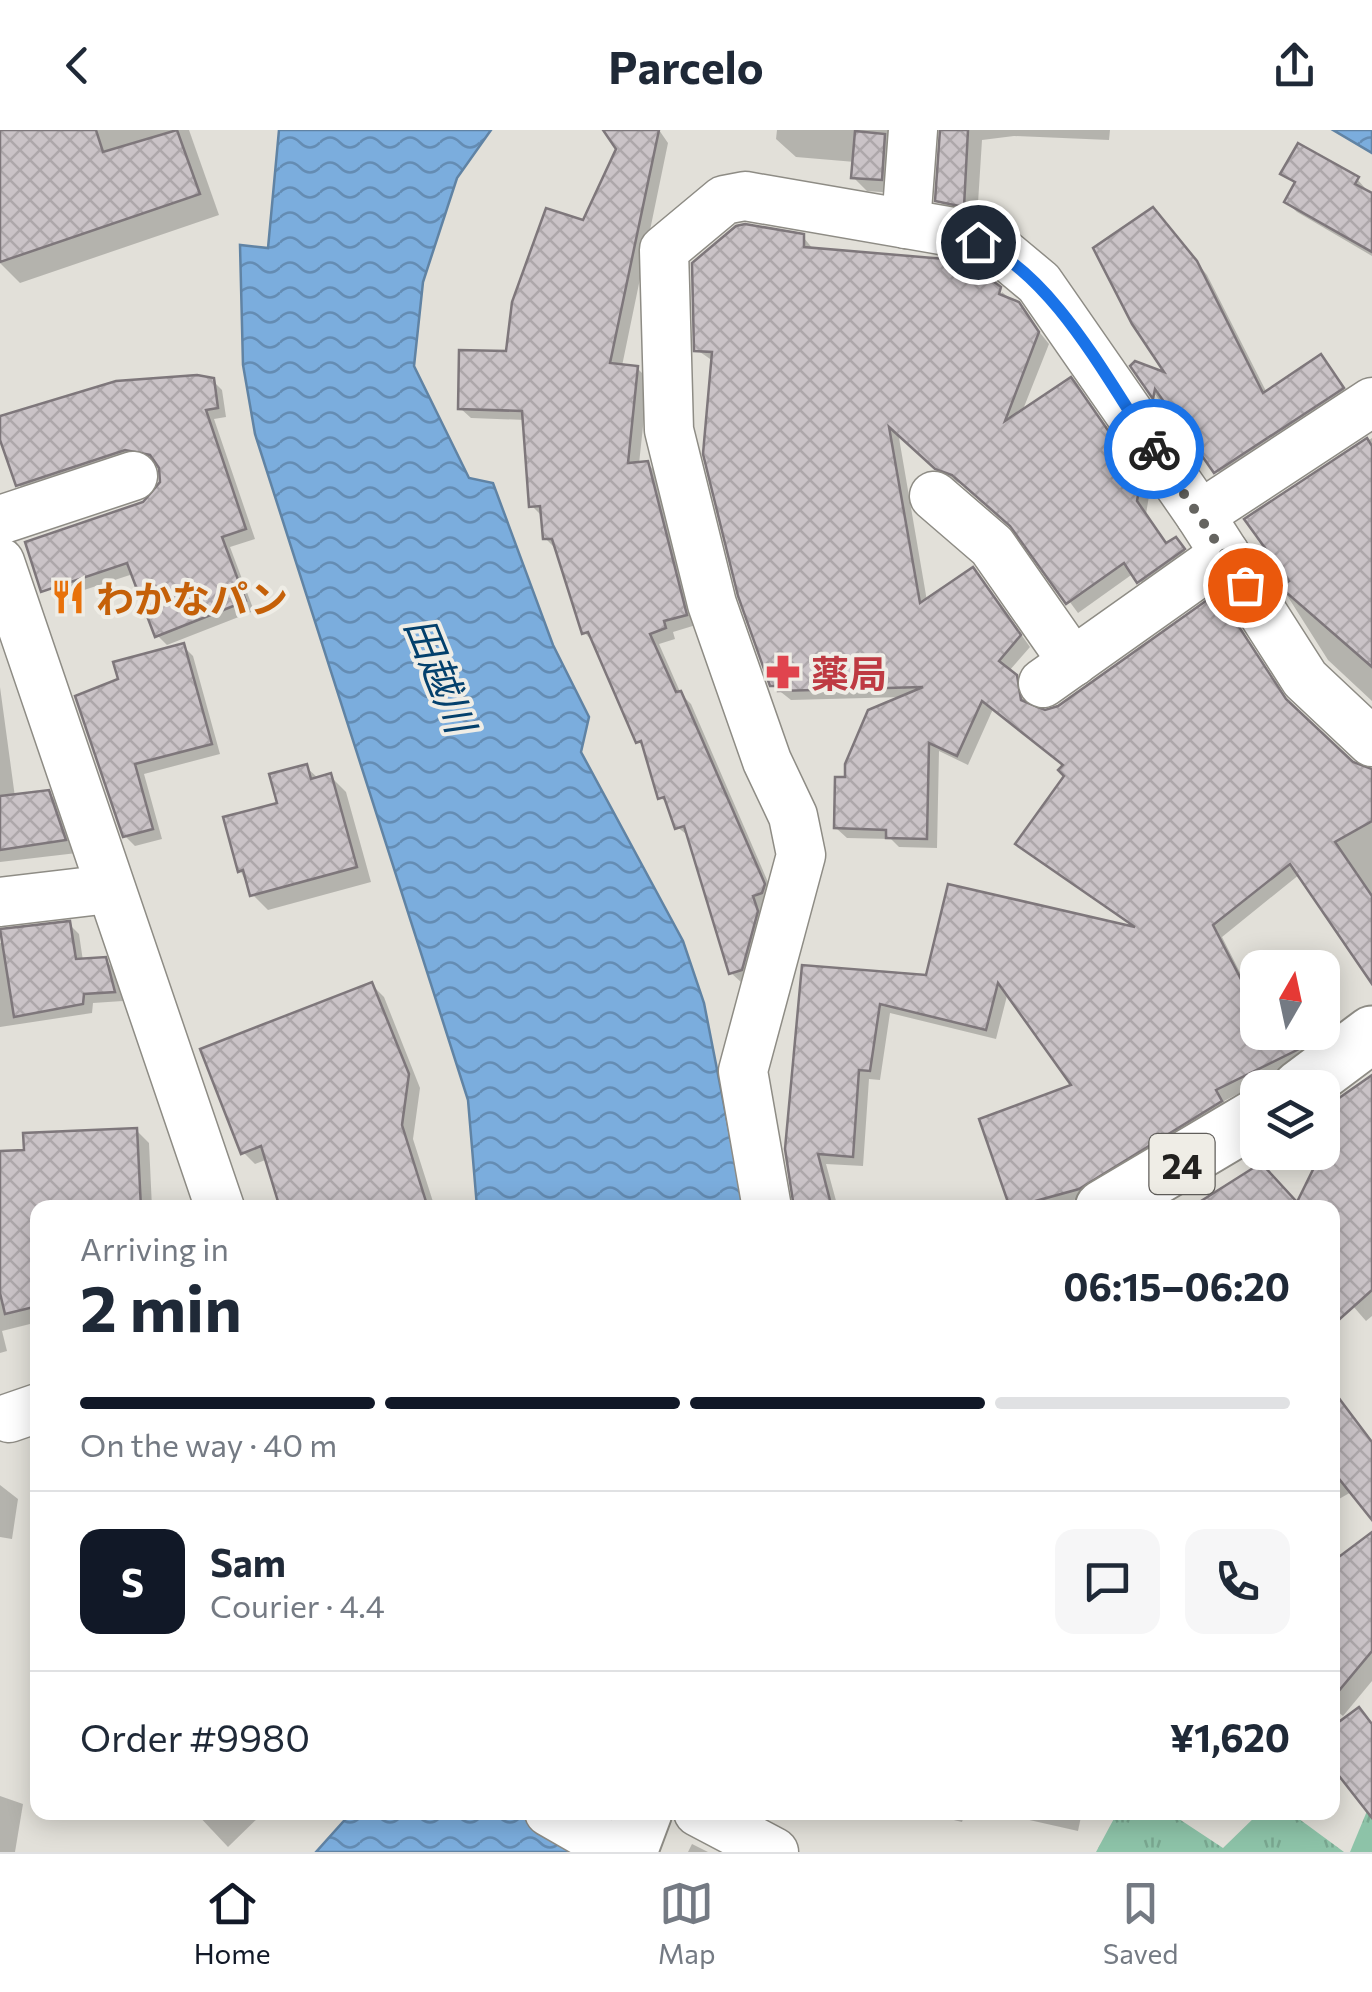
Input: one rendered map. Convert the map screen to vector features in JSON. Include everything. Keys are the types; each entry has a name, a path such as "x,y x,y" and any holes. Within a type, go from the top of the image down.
{"main road":[{"path":"1324,1070 1372,1034"},
{"name":"24","path":"1116,1200 1240,1127"},
{"path":"614,1848 637,1820"}],"street":[{"path":"906,224 913,130"},
{"path":"767,1200 743,1071 800,855 793,816 767,762 712,604 669,430 664,250 724,200 745,196 953,232 1003,254 1039,283 1200,515 1305,679 1372,742"},
{"path":"1200,515 1372,402"},
{"path":"0,520 133,476"},
{"path":"934,496 992,546 1058,672 1226,554"},
{"path":"0,562 217,1200"},
{"path":"0,902 109,890"},
{"path":"563,1820 614,1848"},
{"path":"713,1820 774,1852"}],"green space":[{"path":"1372,1799 1372,1852 1350,1852"},
{"path":"1113,1820 1181,1820 1223,1848 1252,1820 1301,1820 1344,1852 1096,1852"}],"water":[{"name":"田越川","path":"279,130 491,130 457,178 423,282 414,366 469,478 493,483 553,645 589,717 581,752 683,941 704,1003 743,1200 476,1200 468,1100 255,434 243,365 240,245 268,248"},
{"path":"1333,130 1372,130 1372,153"},
{"path":"345,1820 597,1820 577,1852 316,1852"}],"building":[{"path":"0,130 96,130 103,152 177,130 200,194 0,262"},
{"path":"603,130 659,130 610,363 638,366 628,463 648,461 687,615 664,621 666,628 650,634 676,692 681,691 765,884 762,893 753,896 758,911 742,970 729,974 684,826 675,829 664,797 658,799 641,741 636,743 588,632 582,634 552,539 543,539 540,506 529,507 522,411 458,409 459,350 506,351 512,302 546,208 583,220 616,149"},
{"path":"940,130 968,130 964,207 935,201"},
{"path":"855,131 885,134 882,180 851,178"},
{"path":"1298,143 1359,177 1355,184 1372,193 1372,252 1284,202 1295,182 1280,174"},
{"path":"1153,207 1197,261 1263,393 1321,354 1344,388 1214,473 1155,389 1153,399 1130,366 1135,361 1164,372 1132,324 1093,248"},
{"path":"745,224 804,234 804,247 945,259 993,281 1001,287 999,294 1019,302 1039,332 1005,421 1071,377 1141,478 1137,501 1166,543 1176,537 1185,549 1137,583 1124,563 1066,604 1010,526 952,475 935,469 889,427 920,603 973,567 1021,635 999,661 1017,675 1021,700 1045,710 1058,706 1217,593 1286,699 1353,762 1372,769 1372,821 1335,842 1372,896 1372,984 1290,864 1213,925 1240,977 1240,1050 1297,1050 1256,1070 1240,1070 1240,1078 1216,1090 1222,1101 1079,1189 1039,1200 1007,1200 979,1119 1071,1085 998,983 986,1030 880,1004 870,1071 859,1070 853,1157 818,1154 830,1200 793,1200 785,1149 802,965 926,975 948,884 1135,927 1015,844 1064,776 1058,770 1063,765 982,701 957,756 929,743 927,839 886,838 886,830 834,828 835,777 845,777 845,764 868,710 923,687 778,691 778,686 770,686 738,596 703,454 712,352 694,351 692,263 736,226"},
{"path":"197,375 214,378 218,408 206,410 246,529 222,537 246,601 155,637 127,563 41,592 25,542 143,502 160,482 159,468 150,455 125,450 16,486 0,440 0,416 116,381"},
{"path":"1367,438 1372,446 1372,667 1280,587 1289,581 1244,519"},
{"path":"184,643 212,744 135,764 153,829 123,837 75,696 118,679 113,662"},
{"path":"307,764 311,779 331,773 357,867 250,896 243,870 238,872 223,817 277,803 269,774"},
{"path":"49,790 66,840 0,850 0,796"},
{"path":"70,921 76,959 106,957 115,992 84,994 83,1004 14,1017 0,929"},
{"path":"372,982 409,1074 402,1125 425,1200 278,1200 261,1146 241,1154 200,1049"},
{"path":"1372,1075 1372,1290 1340,1319 1340,1200 1298,1200 1313,1170 1340,1170 1340,1097"},
{"path":"137,1128 141,1200 30,1200 30,1308 5,1314 0,1293 0,1151 24,1150 23,1133"},
{"path":"1250,1170 1267,1170 1295,1200 1203,1200"},
{"path":"1340,1400 1372,1442 1372,1520 1340,1480"},
{"path":"1372,1532 1372,1651 1340,1689 1340,1556"},
{"path":"1359,1707 1372,1724 1372,1818 1340,1777 1340,1721"}],"way so far":[{"path":"1154,449 1245,585"}],"place":[{"name":"わかなパン","path":"68,597"},
{"name":"薬局","path":"783,672"}],"route":[{"path":"978,242 1003,254 1039,283 1154,449"}]}
